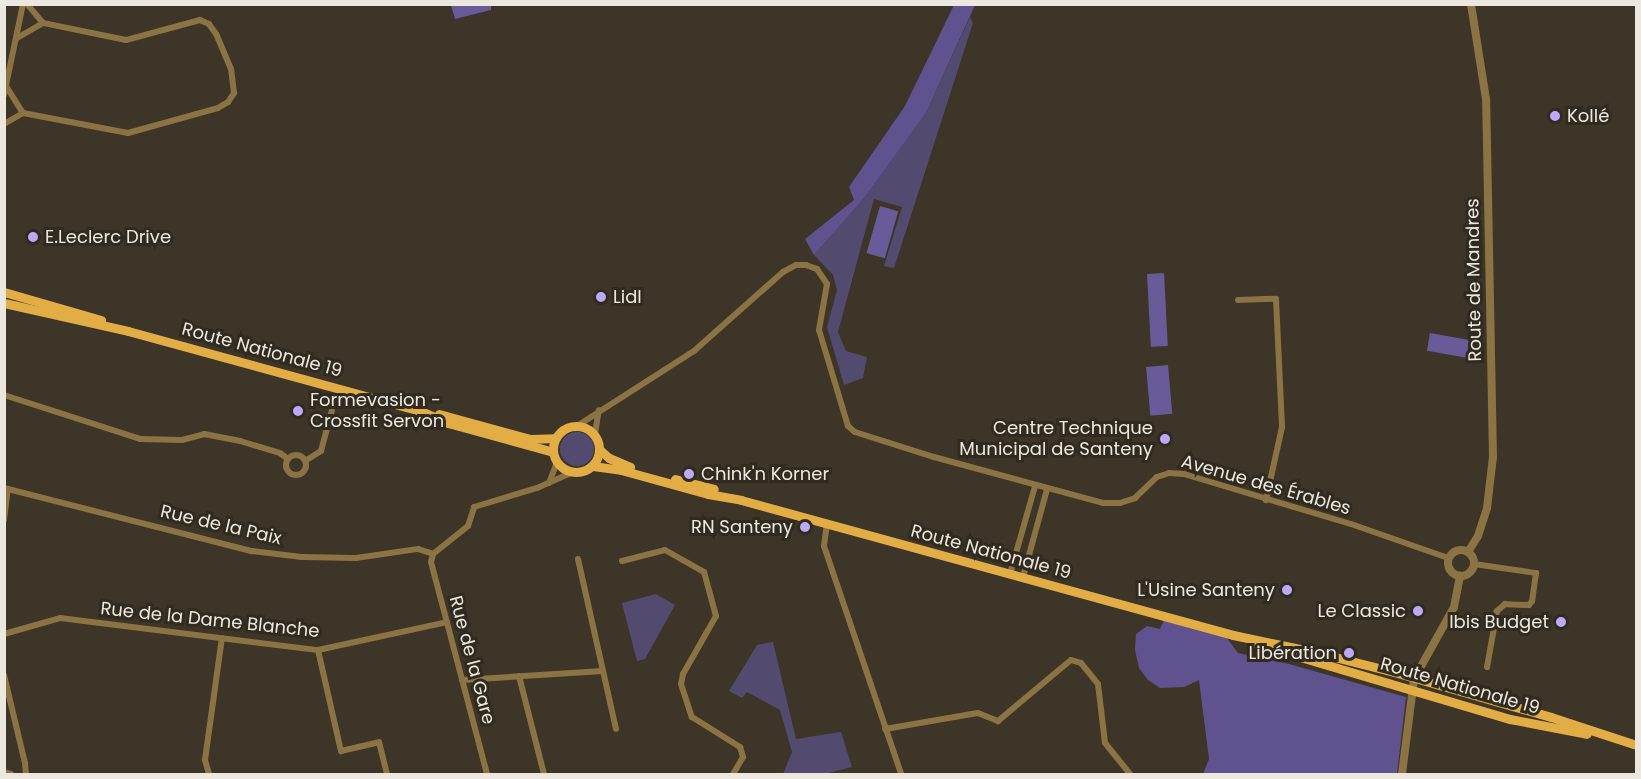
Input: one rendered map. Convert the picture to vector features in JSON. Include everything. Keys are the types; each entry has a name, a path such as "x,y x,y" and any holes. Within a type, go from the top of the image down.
{"main road":[{"name":"Route Nationale 19","path":"4,292 86,314 128,331"},
{"name":"Route Nationale 19","path":"4,303 128,331 530,439 555,438"},
{"name":"Route Nationale 19","path":"421,411 448,423 555,457"},
{"path":"577,426 589,429 595,434 600,450 593,466 573,472 563,468 555,457 555,438 567,427 577,426"},
{"name":"Route Nationale 19","path":"600,450 622,464 722,492 741,500"},
{"name":"Route Nationale 19","path":"593,466 621,470 708,494 741,500 1233,635 1319,653 1551,717 1613,739"},
{"name":"Route Nationale 19","path":"1233,635 1272,650 1412,691 1542,726 1636,745"}],"street":[{"path":"4,95 23,4"},
{"path":"27,4 43,24"},
{"name":"Route de Mandres","path":"1468,552 1478,536 1486,508 1493,457 1486,99 1471,4"},
{"path":"4,124 24,113 128,133 218,108 228,102 234,93 231,69 216,33 209,24 200,20 126,40 43,24 17,38"},
{"path":"6,86 24,113"},
{"name":"Avenue des Érables","path":"577,426 694,351 783,272 796,265 806,265 817,269 826,284 819,330 848,426 855,432 1035,486 1103,503 1120,503 1135,498 1157,477 1169,473 1184,474 1351,524 1448,558"},
{"path":"1238,300 1276,299 1282,427 1266,500"},
{"path":"4,395 140,438 182,440 204,434 240,441 280,453 288,459"},
{"path":"304,461 321,452 332,410"},
{"path":"595,434 599,410"},
{"path":"288,459 297,456 304,461"},
{"path":"549,483 555,457"},
{"path":"288,459 287,471 295,475 303,471 304,461"},
{"path":"433,554 468,526 468,517 474,507 549,483 573,472"},
{"path":"1010,574 1035,486"},
{"path":"4,520 6,489"},
{"name":"Rue de la Paix","path":"6,489 252,551 302,557 356,558 418,549 433,554"},
{"path":"1023,577 1047,489"},
{"path":"827,524 824,546 901,774"},
{"path":"622,561 665,550 705,572 717,616 683,674 681,684 692,717 740,747 743,757 733,774"},
{"path":"1460,576 1450,570 1448,558 1457,550 1468,552 1474,564"},
{"name":"Rue de la Gare","path":"433,554 431,562 487,774"},
{"path":"578,559 616,729"},
{"path":"1460,576 1470,571 1474,564"},
{"path":"1474,564 1536,573 1532,601 1529,604 1505,604 1497,611 1486,667"},
{"path":"1402,774 1414,679 1417,669 1454,607 1460,576"},
{"name":"Rue de la Dame Blanche","path":"4,634 60,618 318,650 447,622"},
{"path":"209,774 205,759 222,638"},
{"path":"318,650 341,751 379,742 387,774"},
{"path":"885,729 978,713 998,721 1071,660 1081,663 1098,684 1106,743 1130,774"},
{"path":"462,680 603,671"},
{"path":"4,675 26,774"},
{"path":"519,676 544,774"},
{"path":"4,772 11,774"}],"shaded area":[{"path":"451,5 491,5 491,10 455,19"},
{"path":"954,5 975,5 926,113 865,197 814,255 805,239 854,200 849,187 905,106"},
{"path":"970,17 973,23 894,268 884,266 902,207 874,199 838,332 846,351 867,357 863,378 844,385 827,327 837,290 833,275 814,255 865,197 926,113"},
{"path":"880,206 898,211 885,258 866,253"},
{"path":"1164,273 1168,346 1151,347 1147,274"},
{"path":"1430,333 1469,340 1466,358 1427,351"},
{"path":"1168,365 1172,414 1150,416 1146,367"},
{"path":"577,432 589,437 594,449 589,461 577,466 565,461 560,449 565,437"},
{"path":"656,594 675,605 645,659 637,661 622,603"},
{"path":"1164,620 1224,634 1238,653 1289,664 1406,697 1397,774 1203,774 1209,759 1199,680 1184,687 1160,688 1148,680 1139,668 1135,650 1136,634 1147,626 1160,629"},
{"path":"773,642 796,739 841,732 852,767 824,774 783,774 792,752 780,710 747,692 742,698 729,691 757,645"}],"place":[{"name":"Kollé","path":"1555,116"},
{"name":"E.Leclerc Drive","path":"33,237"},
{"name":"Lidl","path":"601,297"},
{"name":"Formevasion - Crossfit Servon","path":"298,411"},
{"name":"Centre Technique Municipal de Santeny","path":"1165,439"},
{"name":"Chink'n Korner","path":"689,474"},
{"name":"RN Santeny","path":"805,527"},
{"name":"L'Usine Santeny","path":"1287,590"},
{"name":"Le Classic","path":"1418,611"},
{"name":"Ibis Budget","path":"1561,622"},
{"name":"Libération","path":"1349,653"}]}
